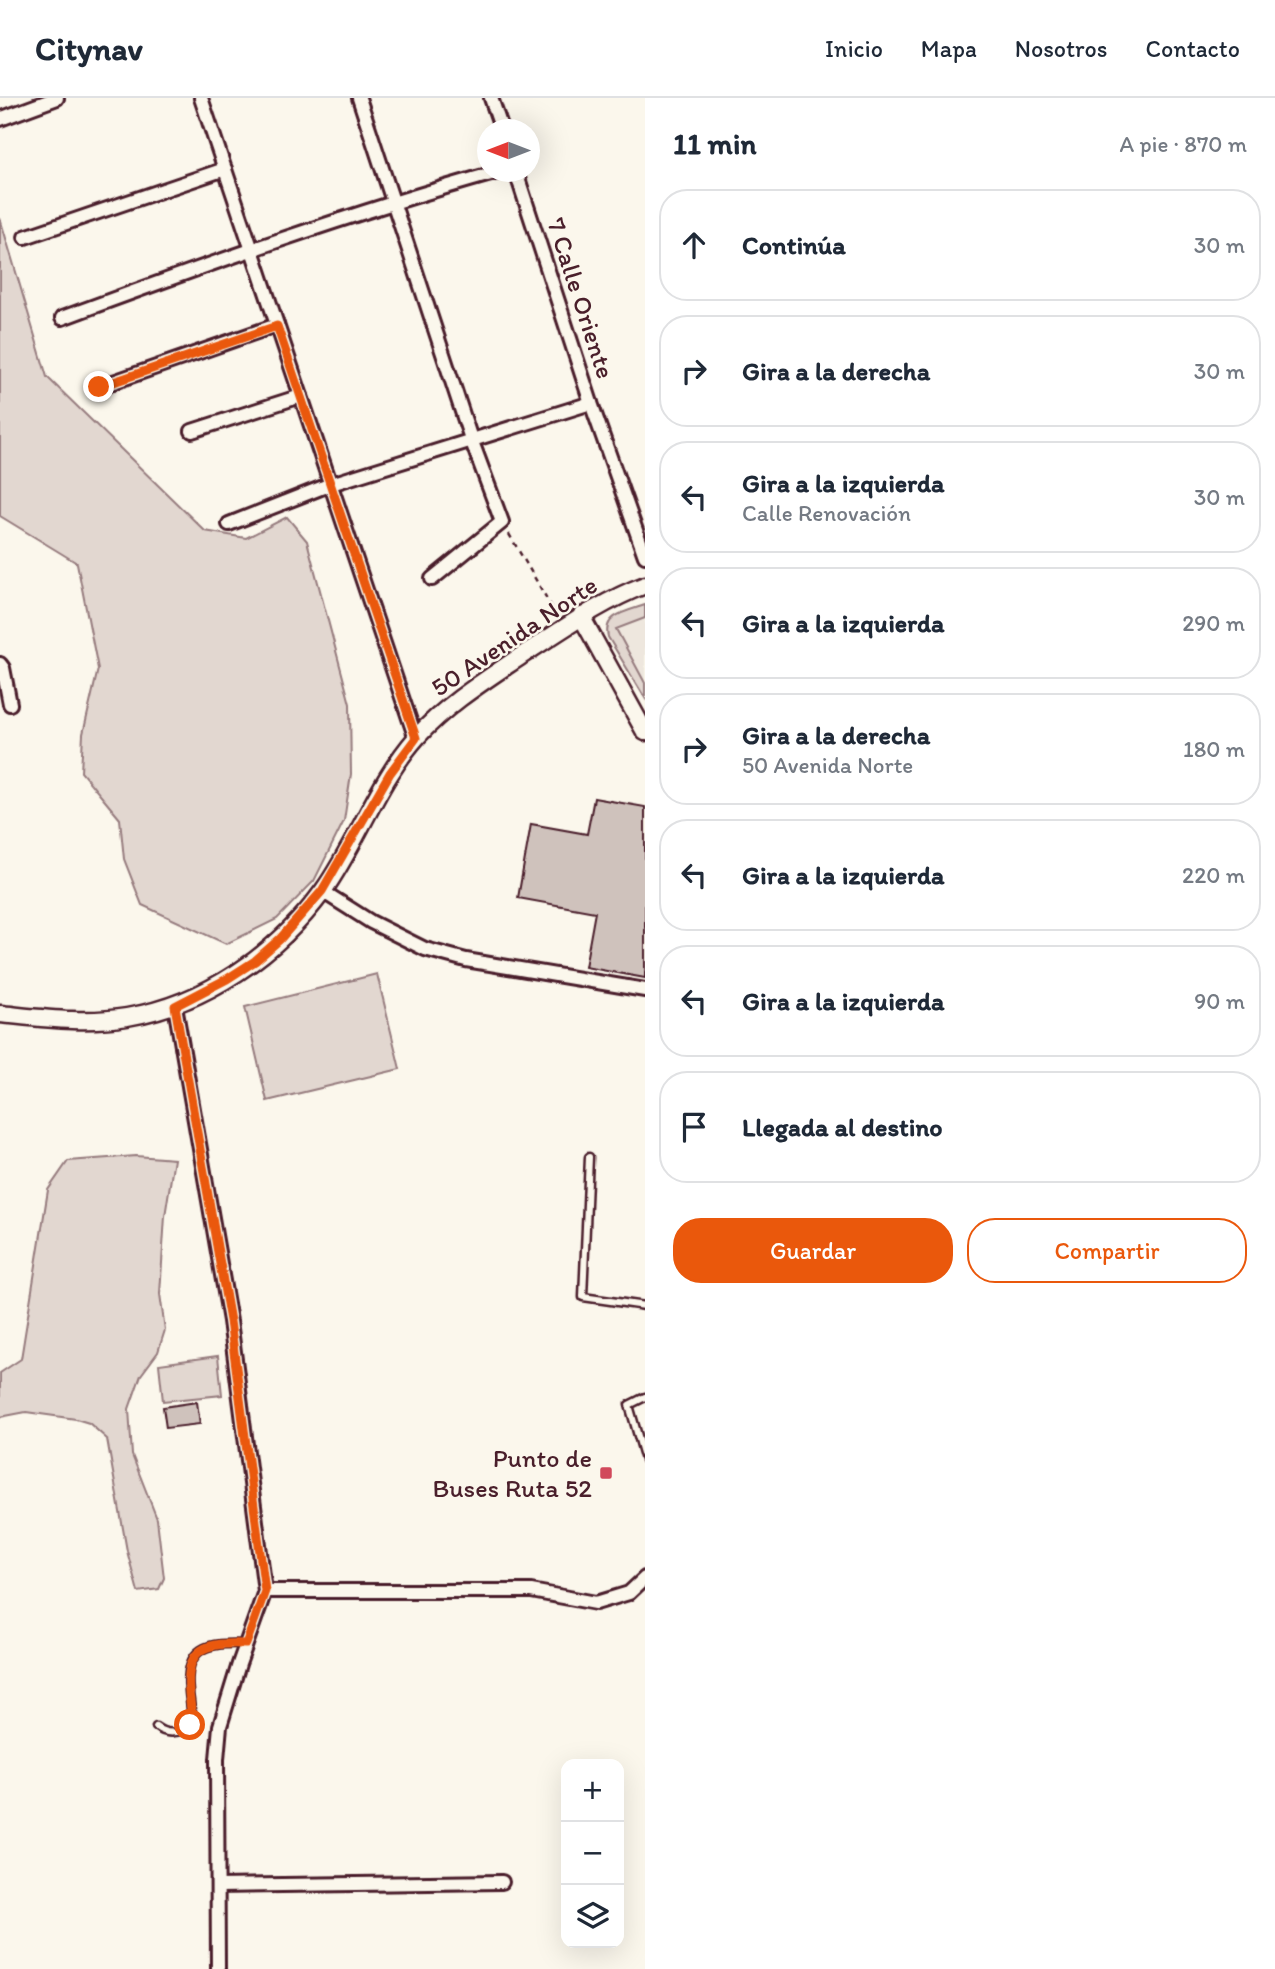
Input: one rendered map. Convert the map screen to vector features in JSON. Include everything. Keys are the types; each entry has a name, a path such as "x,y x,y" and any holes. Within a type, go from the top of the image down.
{"street":[{"path":"0,119 41,101 57,98"},
{"path":"201,98 416,738"},
{"path":"359,98 471,439 502,522 432,579"},
{"path":"491,98 498,119"},
{"path":"25,237 225,169"},
{"path":"62,318 393,201 477,178"},
{"name":"7 Calle Oriente","path":"519,182 591,403 645,556"},
{"path":"99,387 277,326"},
{"path":"192,431 301,396"},
{"path":"229,524 331,484 591,403"},
{"name":"50 Avenida Norte","path":"0,1014 77,1021 126,1017 175,1006 255,961 280,939 322,891 390,773 416,738 449,705 581,616 618,595 645,585"},
{"path":"581,616 645,732"},
{"path":"0,663 4,668 10,704"},
{"path":"322,891 371,922 425,949 466,960 645,990"},
{"path":"175,1006 230,1321 265,1591 220,1726 217,1759 218,1969"},
{"path":"265,1591 530,1591 596,1603 629,1593 645,1578"},
{"path":"218,1886 502,1882"}],"lane":[{"path":"589,1157 583,1297 645,1306"},
{"path":"645,1397 629,1405 645,1460"},
{"path":"156,1727 165,1733 190,1725 192,1711 188,1679 193,1657 198,1651 217,1644 246,1644"}],"path":[{"path":"502,522 553,608"}],"shaded area":[{"path":"0,218 47,377 205,531 246,538 287,517 307,541 350,704 351,774 344,821 314,881 277,919 226,944 142,905 124,859 120,819 81,772 83,734 98,669 77,563 0,516"},
{"path":"645,605 645,618 616,629 645,683 645,698 608,637 607,629 613,618"},
{"path":"645,618 645,683 615,629"},
{"path":"377,974 400,1069 267,1101 245,1007"},
{"path":"136,1156 174,1159 165,1216 160,1294 165,1330 158,1352 141,1375 129,1409 132,1455 157,1519 164,1578 159,1589 138,1592 127,1551 107,1439 89,1423 76,1419 26,1412 0,1417 0,1373 21,1359 48,1190 68,1161"},
{"path":"218,1356 222,1395 163,1401 159,1364"}],"building":[{"path":"594,798 645,807 645,978 585,967 595,912 518,898 531,824 587,834"},
{"path":"197,1402 200,1424 166,1428 163,1407"}],"place":[{"name":"Punto de Buses Ruta 52","path":"606,1473"}],"route":[{"path":"99,387 277,326 416,738 390,773 322,891 280,939 255,961 227,979 175,1006 230,1321 265,1591 246,1644 211,1645 198,1651 193,1657 188,1679 192,1711 190,1725"}]}
